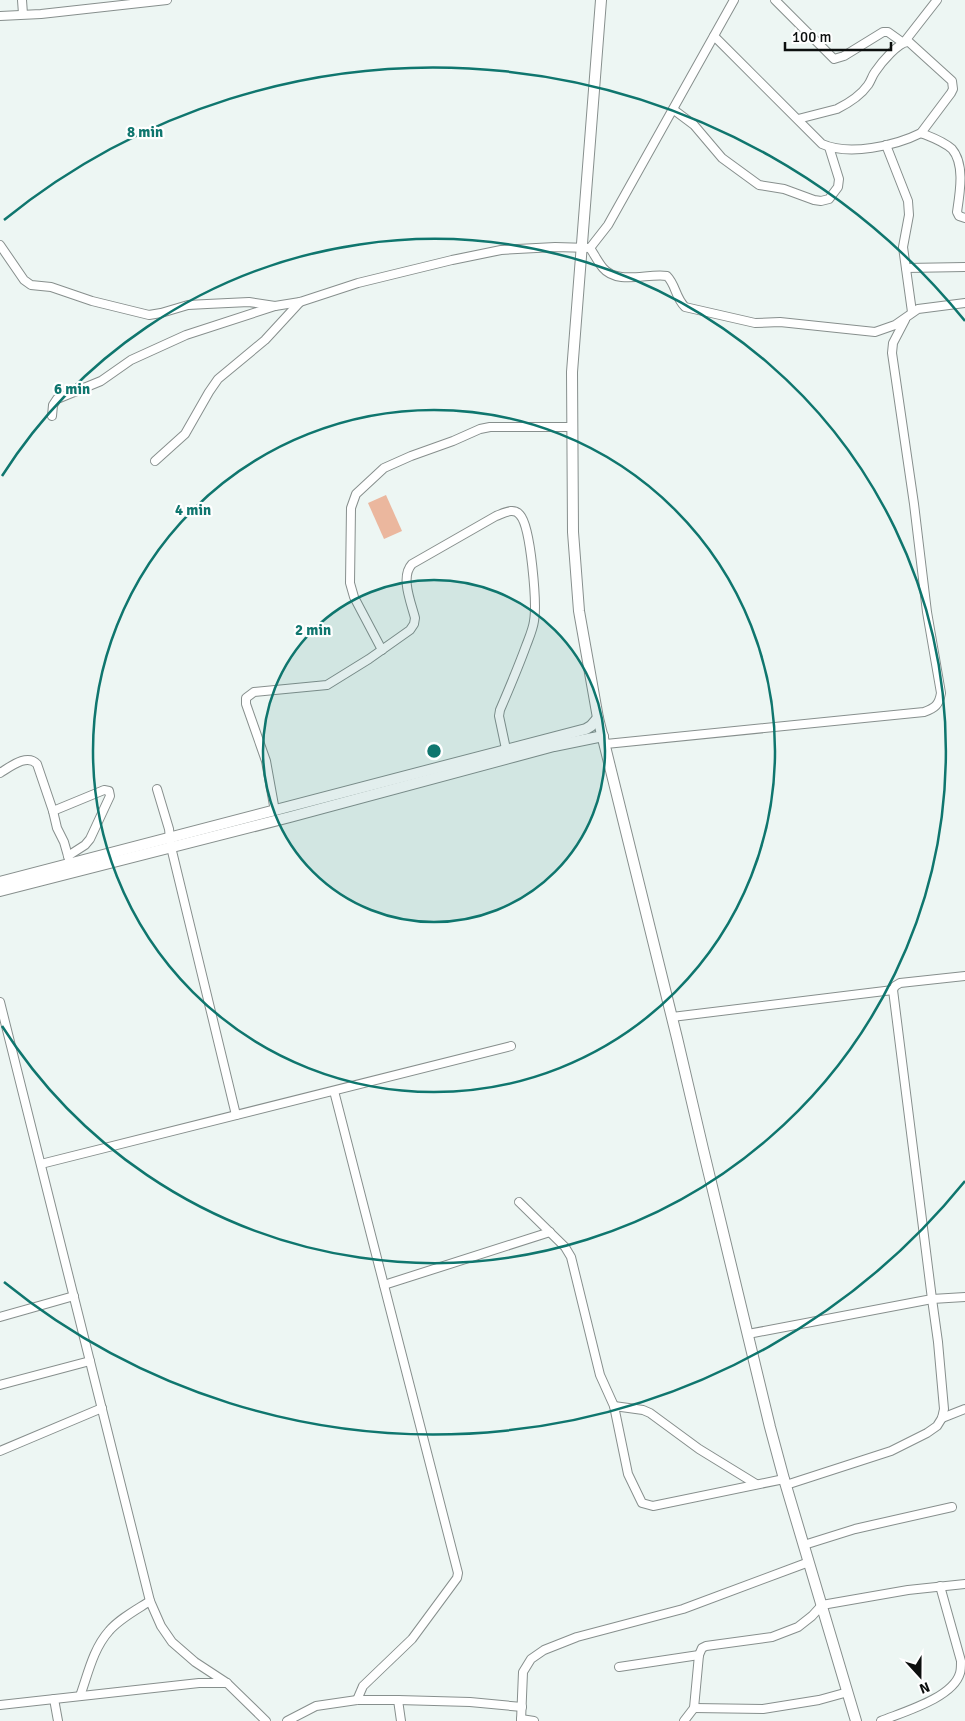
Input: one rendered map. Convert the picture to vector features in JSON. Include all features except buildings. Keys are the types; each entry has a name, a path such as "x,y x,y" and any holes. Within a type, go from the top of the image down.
{"street":[{"path":"22,0 24,14"},
{"path":"0,16 42,14 142,1 167,0"},
{"path":"600,0 586,248 572,372 573,532 578,610 598,718 785,1482 856,1721"},
{"path":"52,416 52,405 57,399 101,380 131,360 186,335 275,306 300,302 358,283 501,250 555,247 586,248 608,225 734,0"},
{"path":"714,36 816,139 829,147 848,149 886,145 912,138 921,132 951,93 952,81 909,42 903,42 888,32 883,32 844,56 834,58 775,0"},
{"path":"798,119 837,109 869,85 874,73 903,42 937,0"},
{"path":"674,110 694,124 722,158 759,185 784,190 814,200 829,199 838,187 839,179 829,147"},
{"path":"921,132 952,149 958,155 963,172 957,212 959,216 965,218"},
{"path":"0,882 69,860 171,843 290,818 554,746 924,712 934,708 940,702 941,693 927,612 912,486 892,353 893,343 898,330 909,315 906,268 902,247 909,215 908,201 886,145"},
{"path":"0,245 24,280 31,285 51,287 92,301 149,315 188,305 249,302 275,306"},
{"path":"586,248 602,268 608,272 625,276 667,276 679,301 685,306 746,322 780,322 875,332 884,330 918,309 965,302"},
{"path":"906,268 965,267"},
{"path":"155,462 185,434 218,379 265,340 300,302"},
{"path":"382,650 354,597 350,583 351,508 356,494 384,468 480,429 490,427 572,427"},
{"path":"275,811 266,761 248,711 246,698 254,692 327,685 382,650 410,630 414,624 415,618 406,580 408,568 496,516 508,511 514,511 520,514 524,520 531,556 535,608 534,622 500,710 499,716 506,749"},
{"path":"0,891 171,843 275,811 586,729 598,718"},
{"path":"0,773 24,760 34,761 37,764 69,860"},
{"path":"157,789 236,1115"},
{"path":"54,811 104,790 109,791 110,796 90,839 69,860"},
{"path":"519,1202 565,1247 571,1257 600,1375 614,1406 628,1474 642,1503 653,1506 756,1484 785,1482 891,1452 927,1433 936,1426 942,1418 944,1409 893,990 900,983 965,976"},
{"path":"672,1017 893,990"},
{"path":"0,1002 150,1601 161,1626 172,1642 202,1667 227,1683 266,1721"},
{"path":"41,1164 510,1046"},
{"path":"334,1091 458,1573 457,1578 412,1639 362,1686 356,1700"},
{"path":"384,1285 550,1232"},
{"path":"0,1317 74,1296"},
{"path":"748,1334 932,1299 965,1297"},
{"path":"0,1385 90,1361"},
{"path":"614,1406 643,1410 650,1413 699,1449 756,1484"},
{"path":"0,1451 102,1408"},
{"path":"942,1418 965,1409"},
{"path":"804,1545 855,1529 952,1507"},
{"path":"534,1721 521,1720 524,1672 531,1659 544,1650 577,1637 683,1609 809,1562"},
{"path":"684,1721 694,1708 699,1656 702,1648 706,1646 772,1637 798,1627 822,1605 940,1586 965,1584"},
{"path":"881,1721 941,1696 953,1685 960,1674 961,1661 940,1586"},
{"path":"80,1696 96,1651 102,1640 118,1622 150,1601"},
{"path":"619,1667 699,1656"},
{"path":"198,1683 202,1667"},
{"path":"0,1704 198,1683 227,1683"},
{"path":"694,1708 763,1709 818,1700 848,1692"},
{"path":"54,1699 58,1721"},
{"path":"287,1721 316,1706 356,1700 470,1702 522,1707"},
{"path":"398,1700 401,1721"}],"shaded area":[{"path":"386,495 402,531 384,539 368,503"}]}
